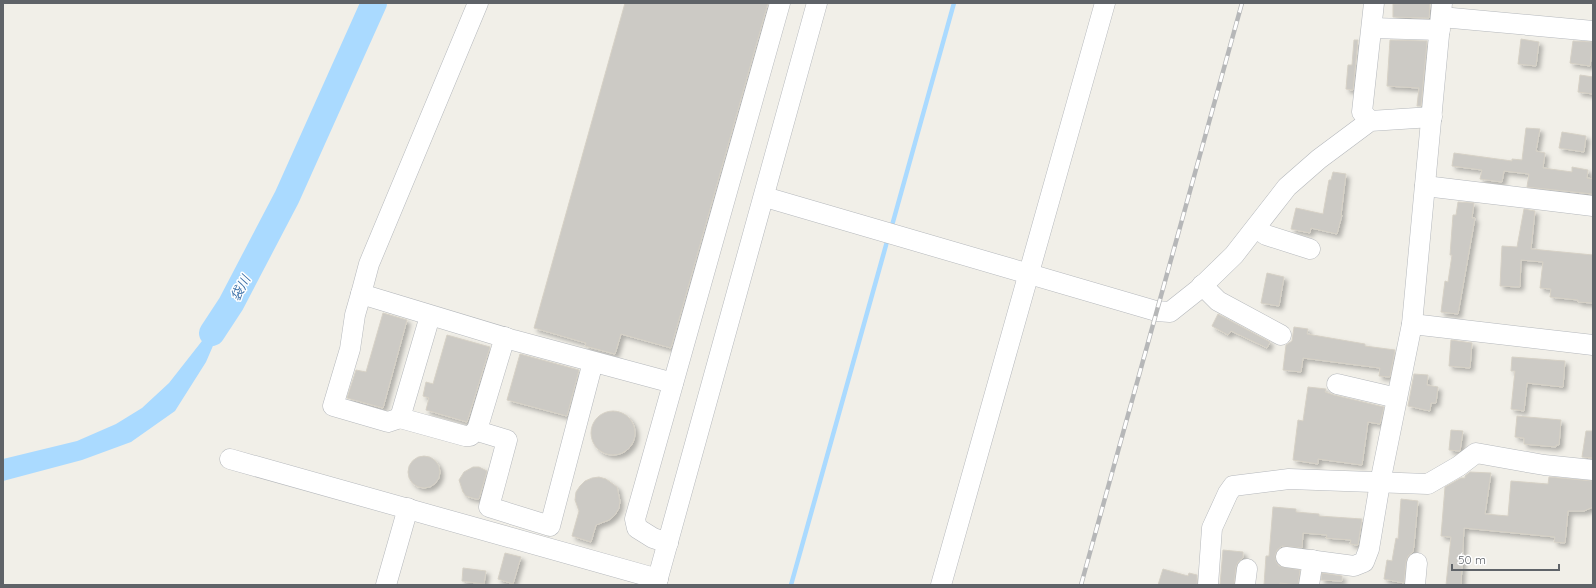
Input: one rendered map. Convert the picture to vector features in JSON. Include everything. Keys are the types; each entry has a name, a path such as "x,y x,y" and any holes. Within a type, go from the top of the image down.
{"street":[{"path":"478,3 369,264 355,316 350,349 333,406 388,422 400,418 465,436 470,436 477,430 505,337"},
{"path":"668,543 653,538 637,528 635,519 780,3"},
{"path":"230,459 408,508 657,582 765,197 817,3"},
{"path":"942,585 1105,3"},
{"path":"1370,121 1362,112 1374,3"},
{"path":"1372,28 1441,17 1593,31"},
{"path":"1286,557 1354,566 1364,562 1369,549 1380,483 1412,324 1441,17"},
{"path":"765,197 1164,313 1170,312 1234,255 1287,187 1319,159 1370,121 1432,117"},
{"path":"1426,186 1593,206"},
{"path":"1256,228 1266,235 1310,249"},
{"path":"1202,285 1218,301 1281,334"},
{"path":"361,294 430,316 673,384"},
{"path":"400,418 430,316"},
{"path":"1412,324 1593,345"},
{"path":"477,430 507,440 489,507 550,526 593,362"},
{"path":"1337,384 1397,398"},
{"path":"1208,585 1212,528 1228,493 1233,486 1289,479 1428,484 1459,466 1476,453 1593,470"},
{"path":"386,585 408,508"},
{"path":"1310,585 1313,560"},
{"path":"1415,585 1417,563"}],"water":[{"path":"231,304 206,362 175,411 131,442 82,460 3,481 3,459 77,441 116,424 142,408 169,383"}],"building":[{"path":"625,3 768,3 671,348 621,334 615,354 585,346 586,343 534,328"},
{"path":"1430,3 1429,18 1393,17 1393,4"},
{"path":"1521,39 1539,42 1536,66 1518,64"},
{"path":"1354,40 1358,40 1353,90 1346,89 1348,65 1352,65"},
{"path":"1390,40 1427,41 1421,106 1417,106 1419,88 1387,86"},
{"path":"1573,41 1593,42 1590,66 1570,63"},
{"path":"1580,75 1593,77 1593,94 1578,92"},
{"path":"1526,128 1540,129 1536,151 1545,153 1543,168 1572,172 1572,167 1588,170 1587,178 1593,179 1593,194 1527,187 1529,174 1504,171 1502,182 1480,179 1482,170 1452,166 1454,153 1512,161 1512,159 1522,160"},
{"path":"1562,132 1586,136 1584,152 1559,148"},
{"path":"1333,172 1346,174 1342,215 1337,234 1311,228 1310,233 1291,229 1296,208 1323,214 1329,180 1331,180"},
{"path":"1458,202 1474,203 1472,218 1475,218 1458,314 1441,312 1445,281 1448,282 1452,255 1450,255 1453,215 1456,215"},
{"path":"1524,209 1535,211 1531,249 1593,255 1593,303 1550,297 1551,289 1540,288 1543,262 1521,260 1520,287 1500,286 1502,246 1517,247"},
{"path":"1267,273 1284,277 1279,306 1261,303"},
{"path":"383,313 407,320 383,408 347,398 356,370 366,372"},
{"path":"1218,314 1270,342 1267,348 1231,331 1228,335 1212,326"},
{"path":"1294,327 1308,329 1307,334 1365,344 1365,346 1395,350 1390,377 1379,376 1380,368 1303,358 1301,372 1283,370 1286,345 1292,341"},
{"path":"447,335 490,347 467,422 426,410 429,398 423,396 426,382 433,384"},
{"path":"1451,340 1472,343 1470,368 1449,366"},
{"path":"520,354 579,370 567,416 507,400"},
{"path":"1512,357 1565,361 1563,387 1527,383 1524,411 1511,409 1515,371 1511,371"},
{"path":"1414,374 1428,375 1427,385 1438,387 1436,403 1431,403 1430,411 1408,406"},
{"path":"1308,387 1326,389 1325,392 1334,395 1384,407 1380,424 1368,422 1362,465 1318,459 1318,464 1293,460 1298,420 1303,421"},
{"path":"609,411 617,411 622,412 629,417 634,424 634,442 629,449 622,454 609,455 601,452 594,445 591,437 591,429 594,421 601,414"},
{"path":"1517,416 1561,420 1559,445 1556,445 1556,447 1524,444 1524,438 1515,437"},
{"path":"1451,430 1463,431 1460,451 1449,450"},
{"path":"1586,431 1593,431 1593,458 1582,457"},
{"path":"421,456 427,456 436,460 440,472 436,484 427,488 421,488 412,484 408,475 408,469 412,460"},
{"path":"473,467 479,467 487,471 479,499 466,496 459,480 464,472"},
{"path":"1470,472 1491,473 1485,514 1508,516 1511,481 1548,484 1549,477 1593,481 1593,507 1584,511 1568,511 1565,543 1554,542 1555,537 1464,528 1461,585 1446,585 1451,537 1441,536 1445,487 1461,478 1465,478 1465,476"},
{"path":"599,477 606,479 617,487 620,501 619,508 615,515 609,520 596,525 591,542 572,536 579,511 575,500 576,492 585,481"},
{"path":"1401,499 1418,501 1413,552 1408,556 1406,562 1404,583 1384,579 1387,560 1392,561 1396,538 1398,539"},
{"path":"1273,507 1296,509 1296,512 1319,514 1319,516 1362,519 1358,545 1350,544 1351,540 1326,538 1327,535 1303,533 1302,548 1282,546 1277,550 1275,556 1276,562 1279,566 1300,570 1298,585 1280,583 1280,585 1264,585 1266,556 1269,556"},
{"path":"1223,550 1243,552 1243,558 1238,562 1236,567 1234,585 1220,585"},
{"path":"505,553 521,557 513,584 498,579"},
{"path":"463,568 486,571 484,584 462,581"},
{"path":"1163,569 1188,576 1189,573 1197,575 1197,585 1158,585"},
{"path":"1322,573 1342,576 1342,581 1321,580"}],"waterway":[{"name":"袋川","path":"212,333 231,304 287,197 374,3"},
{"path":"891,229 954,3"},
{"path":"791,585 888,238"}],"railway":[{"path":"1081,585 1242,3"}]}
